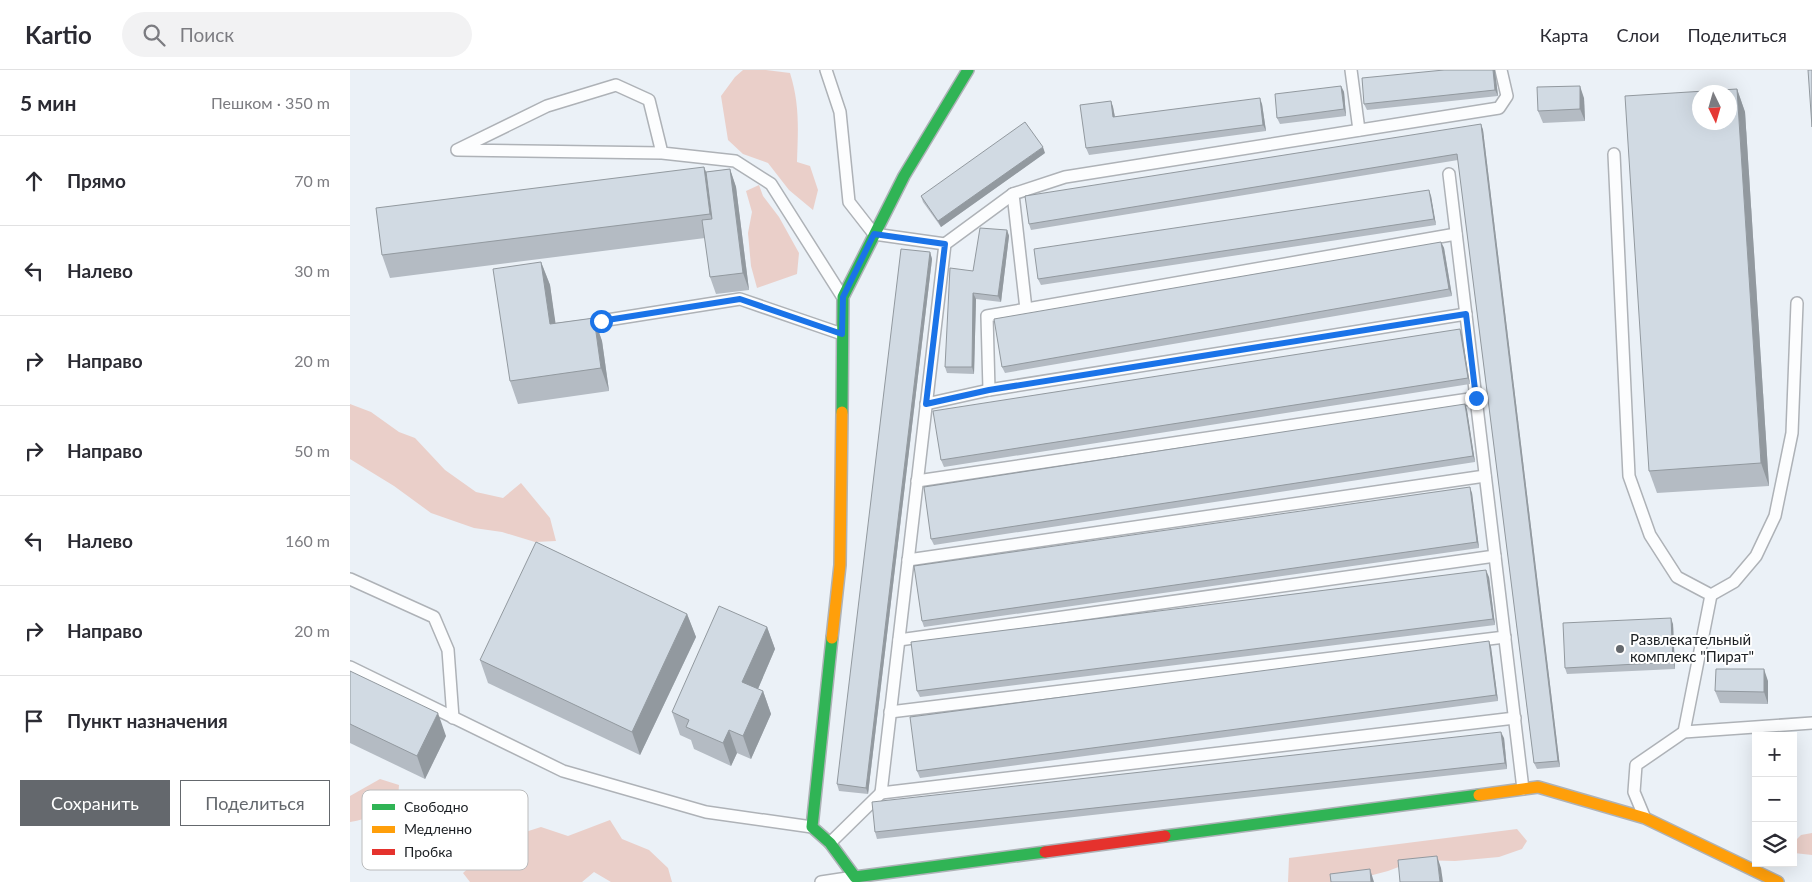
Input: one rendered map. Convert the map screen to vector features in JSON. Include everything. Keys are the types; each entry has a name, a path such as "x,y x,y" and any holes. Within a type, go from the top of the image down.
{"street":[{"path":"968,70 904,176 843,297 840,565 812,827 830,843 855,877 871,878 1538,787 1645,818 1778,882"}],"lane":[{"path":"826,70 840,112 848,202 874,234 945,244 1014,194 1065,177 1499,108 1507,96 1501,70"},
{"path":"1351,70 1359,130"},
{"path":"662,153 649,100 616,85 547,106 457,150 662,153 735,161 771,184 843,297"},
{"path":"1614,154 1629,476 1650,535 1677,577 1711,594"},
{"path":"1449,174 1523,789"},
{"path":"1014,194 1026,308"},
{"path":"989,390 987,316 1456,234"},
{"path":"881,793 945,244"},
{"path":"601,321 740,299 842,334"},
{"path":"1711,594 1734,582 1756,556 1775,516 1792,433 1797,303"},
{"path":"926,404 989,390 1466,314"},
{"path":"917,481 1476,398"},
{"path":"908,560 1485,476"},
{"path":"899,640 1495,556"},
{"path":"350,579 434,617 448,650 453,718"},
{"path":"1684,732 1711,594"},
{"path":"890,712 1505,637"},
{"path":"350,667 563,772 706,812 812,827"},
{"path":"830,843 881,793 1515,718"},
{"path":"1645,818 1634,792 1636,765 1684,732 1812,723"},
{"path":"821,882 855,877"}],"shaded area":[{"path":"743,70 790,73 797,107 797,162 810,166 818,190 813,210 789,190 768,163 743,154 728,140 721,96 735,77"},
{"path":"759,185 763,196 779,217 799,253 797,274 757,288 751,266 748,233 752,212 746,191"},
{"path":"350,404 371,412 399,432 415,438 445,470 476,492 503,498 521,483 550,518 556,541 535,542 502,532 474,528 431,513 394,486 350,459"},
{"path":"380,779 399,785 399,790 362,790 362,819 350,822 350,796"},
{"path":"610,820 622,839 649,850 668,868 672,882 611,882 594,872 582,882 470,882 463,873 466,870 528,870 528,831 541,827 568,836"},
{"path":"1517,829 1527,841 1522,849 1499,857 1455,861 1417,860 1388,871 1346,882 1288,882 1289,858"},
{"path":"1812,833 1812,855 1797,853 1797,839 1801,835"}],"building":[{"path":"1444,70 1493,70 1495,90 1364,104 1362,78"},
{"path":"1808,70 1812,70 1812,127"},
{"path":"1341,86 1344,109 1277,118 1275,94"},
{"path":"1580,86 1580,109 1538,111 1537,87"},
{"path":"1737,89 1761,463 1649,471 1625,96 1692,92 1692,130 1737,130"},
{"path":"1260,98 1263,125 1086,148 1080,105 1111,101 1113,117"},
{"path":"1025,122 1043,147 938,221 921,196"},
{"path":"1481,124 1558,761 1534,763 1457,154 1029,224 1025,196"},
{"path":"704,167 710,214 382,255 376,208"},
{"path":"730,169 743,273 710,277 702,220 712,219 706,172"},
{"path":"1429,190 1434,219 1038,279 1034,249"},
{"path":"980,228 1007,230 998,296 973,293 972,367 945,367 950,268 973,271"},
{"path":"1441,242 1449,289 1002,367 994,319"},
{"path":"901,249 930,252 866,788 837,784"},
{"path":"541,262 550,324 594,318 601,368 510,381 493,269"},
{"path":"1460,329 1468,378 941,460 933,411"},
{"path":"1465,404 1473,456 931,539 924,487"},
{"path":"1470,487 1477,542 922,621 914,566"},
{"path":"536,542 687,614 632,732 480,660"},
{"path":"1486,570 1493,619 917,691 911,642"},
{"path":"719,606 767,627 742,682 763,691 743,736 729,730 723,743 686,727 689,720 672,712"},
{"name":"Развлекательный комплекс \"Пират\"","path":"1671,618 1673,662 1565,668 1563,623"},
{"path":"1489,641 1496,695 917,771 910,717"},
{"path":"1716,669 1764,669 1764,692 1715,691"},
{"path":"350,671 438,713 417,756 350,724"},
{"path":"1501,732 1505,763 875,832 872,802"},
{"path":"1437,856 1440,882 1400,882 1398,860"},
{"path":"1370,869 1371,882 1331,882 1330,874"}],"traffic: fast":[{"path":"842,412 843,297 904,176 968,70"},
{"path":"832,638 812,827 830,843 855,877 1045,852"},
{"path":"1165,836 1479,795"}],"traffic: slow":[{"path":"832,638 840,565 842,412"},
{"path":"1479,795 1538,787 1645,818 1778,882"}],"traffic: jam":[{"path":"1045,852 1165,836"}],"place":[{"name":"Развлекательный комплекс \"Пират\"","path":"1620,649"}],"route":[{"path":"601,321 740,299 842,334 843,297 874,234 945,244 926,404 989,390 1466,314 1476,398"}]}
